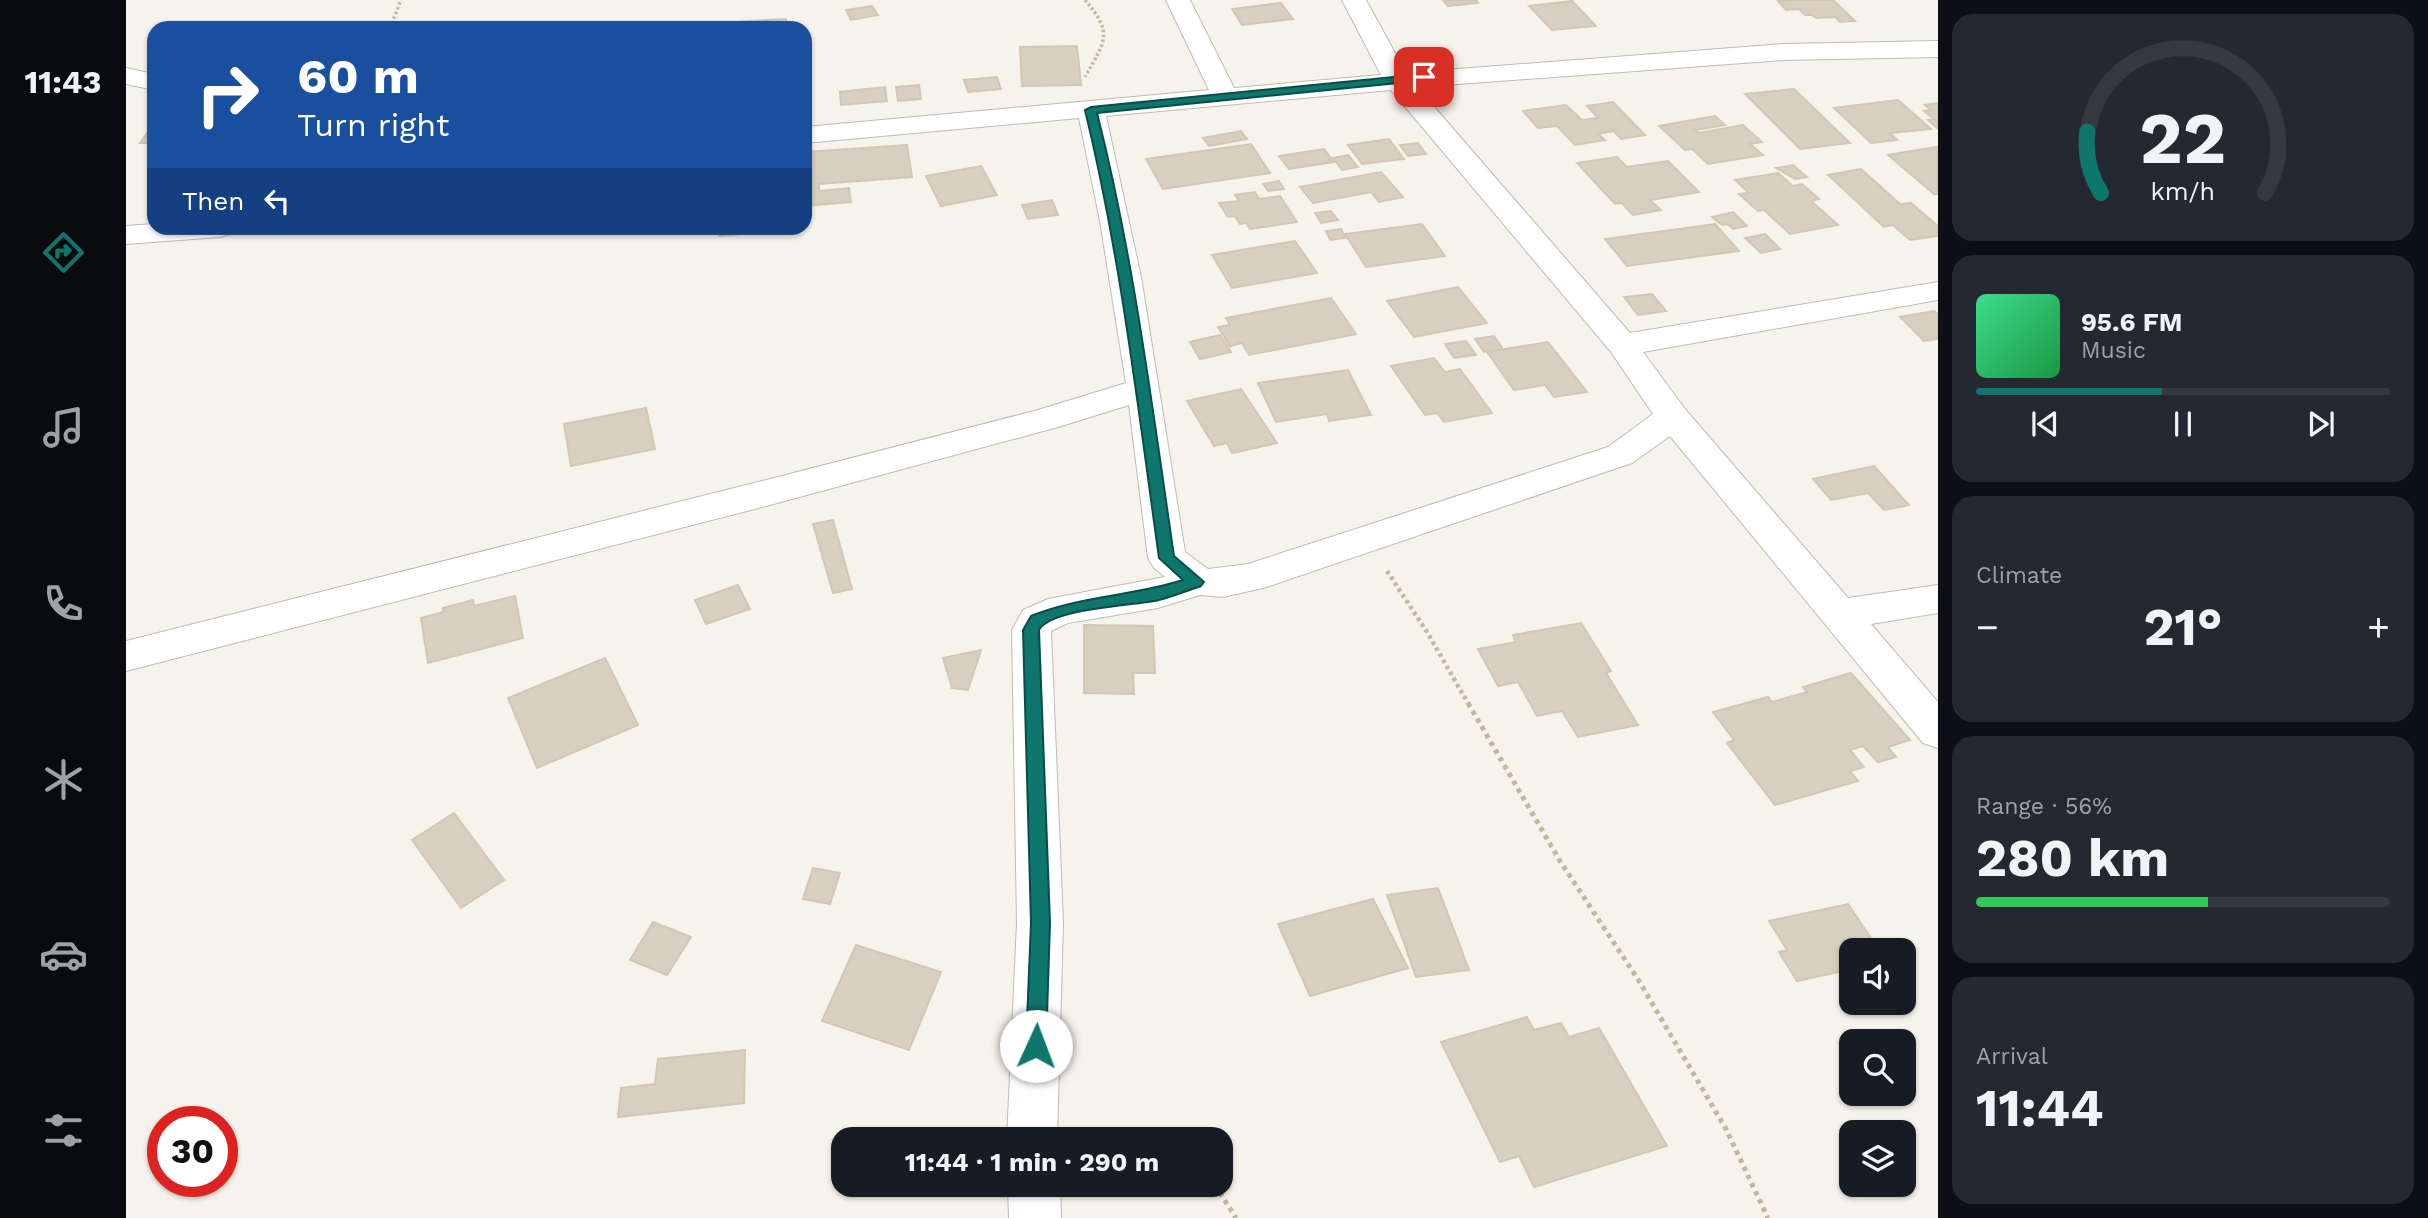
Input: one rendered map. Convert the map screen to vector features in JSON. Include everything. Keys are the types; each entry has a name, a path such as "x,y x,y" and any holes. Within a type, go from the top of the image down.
{"street":[{"path":"1178,0 1225,96"},
{"path":"1354,0 1397,80 1622,345 1673,417 1938,731"},
{"path":"812,134 1397,80 1784,52 1935,51"},
{"path":"126,76 147,80"},
{"path":"1089,110 1109,182 1124,264 1167,558 1196,582"},
{"path":"126,235 147,233"},
{"path":"1622,345 1938,291"},
{"path":"126,656 770,492 1046,419 1143,389"},
{"path":"1032,1127 1040,923 1031,630 1037,620 1062,610 1158,594 1196,582 1218,583 1250,578 1620,455 1673,417"},
{"path":"1842,614 1938,598"},
{"path":"1034,1197 1035,1218"}],"path":[{"path":"393,21 401,0"},
{"path":"1085,0 1106,27 1107,36 1082,84 1089,110"},
{"path":"1366,539 1427,632 1560,862 1639,981 1726,1129 1768,1218"},
{"path":"1223,1197 1236,1218"}],"building":[{"path":"1443,0 1476,0 1478,3 1448,6"},
{"path":"1833,0 1855,21 1840,22 1835,17 1816,18 1805,15 1799,9 1786,10 1778,1"},
{"path":"1572,1 1596,26 1552,30 1529,6"},
{"path":"1281,3 1293,19 1242,25 1232,9"},
{"path":"872,6 878,15 851,20 846,10"},
{"path":"786,19 786,21 751,21"},
{"path":"1077,46 1081,85 1022,86 1020,47"},
{"path":"997,77 1001,89 968,92 964,80"},
{"path":"919,85 921,99 898,101 896,87"},
{"path":"885,87 887,101 841,105 840,92"},
{"path":"1794,89 1850,143 1800,149 1745,94"},
{"path":"1898,100 1931,129 1890,133 1897,140 1871,143 1834,108"},
{"path":"1613,102 1645,135 1621,139 1614,131 1598,134 1605,140 1575,145 1557,126 1538,128 1523,111 1566,105 1582,120 1598,118 1587,106"},
{"path":"1938,103 1938,129 1928,120 1935,120 1924,111 1931,110 1925,105"},
{"path":"1715,116 1725,125 1695,130 1699,133 1743,125 1762,142 1750,144 1763,155 1708,164 1692,149 1685,150 1659,126"},
{"path":"1241,131 1247,139 1209,146 1203,138"},
{"path":"147,133 147,143 140,143"},
{"path":"1389,139 1404,159 1362,164 1348,145"},
{"path":"1418,143 1426,154 1408,156 1400,145"},
{"path":"1251,144 1270,173 1163,189 1146,159"},
{"path":"907,145 912,177 819,184 819,191 849,188 851,202 812,205 812,152"},
{"path":"1937,147 1938,194 1934,194 1888,155"},
{"path":"1324,149 1334,162 1289,169 1279,156"},
{"path":"1348,155 1358,167 1342,170 1333,158"},
{"path":"1617,157 1627,167 1668,161 1699,192 1650,200 1661,210 1633,215 1622,203 1615,204 1577,163"},
{"path":"1793,165 1807,177 1795,179 1776,168"},
{"path":"981,166 997,195 941,206 926,176"},
{"path":"1861,169 1900,204 1911,203 1938,226 1938,236 1910,240 1893,225 1884,227 1828,175"},
{"path":"1381,172 1403,197 1379,202 1371,192 1313,203 1300,187"},
{"path":"1778,173 1793,186 1802,184 1819,199 1811,201 1838,225 1790,234 1764,210 1758,211 1739,194 1749,193 1735,180"},
{"path":"1279,181 1284,189 1268,191 1263,184"},
{"path":"1255,192 1259,199 1280,196 1297,222 1250,229 1246,223 1240,224 1235,216 1228,217 1219,203 1239,201 1235,195"},
{"path":"1052,200 1058,215 1028,219 1022,205"},
{"path":"1331,211 1338,220 1321,223 1315,213"},
{"path":"1733,212 1747,226 1733,229 1712,217"},
{"path":"1422,224 1445,256 1366,267 1345,234"},
{"path":"1715,224 1739,251 1627,266 1605,239"},
{"path":"1341,229 1345,238 1330,240 1326,231"},
{"path":"1765,234 1780,249 1761,253 1745,238"},
{"path":"1295,241 1317,273 1232,288 1212,255"},
{"path":"1458,287 1487,323 1414,337 1387,301"},
{"path":"1652,294 1666,311 1638,315 1624,297"},
{"path":"1331,298 1356,334 1249,355 1242,343 1230,346 1218,327 1230,325 1226,318"},
{"path":"1934,311 1938,314 1938,339 1924,341 1900,317"},
{"path":"1220,335 1231,352 1200,359 1190,342"},
{"path":"1494,336 1503,349 1484,352 1475,339"},
{"path":"1466,341 1476,355 1454,358 1445,344"},
{"path":"1548,342 1587,392 1554,397 1545,385 1514,390 1487,352"},
{"path":"1434,358 1445,372 1460,369 1492,413 1444,422 1437,413 1425,415 1391,366"},
{"path":"1348,370 1371,415 1329,421 1327,414 1276,422 1258,383"},
{"path":"1241,389 1277,443 1232,453 1227,443 1214,446 1187,401"},
{"path":"646,408 655,449 571,466 564,424"},
{"path":"1874,466 1909,505 1884,510 1868,493 1831,500 1813,479"},
{"path":"833,520 852,589 833,593 813,524"},
{"path":"738,585 750,609 706,624 695,600"},
{"path":"515,596 523,638 428,663 421,618 443,612 443,608 473,600 474,606"},
{"path":"1581,623 1611,671 1606,673 1638,725 1578,737 1562,711 1537,716 1518,682 1498,686 1478,649 1516,642 1513,635"},
{"path":"1084,625 1153,626 1155,673 1133,673 1134,694 1084,693"},
{"path":"981,650 968,690 952,688 943,658"},
{"path":"605,658 638,725 537,768 508,698"},
{"path":"1851,673 1910,740 1888,747 1896,757 1878,762 1863,746 1850,750 1864,767 1850,771 1858,781 1775,805 1727,743 1734,740 1713,712 1768,697 1772,702 1807,692 1803,687"},
{"path":"454,813 504,880 461,908 412,840"},
{"path":"813,868 840,873 830,904 803,899"},
{"path":"1438,888 1469,970 1416,977 1387,895"},
{"path":"1373,899 1408,968 1310,996 1278,924"},
{"path":"1848,904 1871,938 1839,938 1839,972 1797,981 1779,952 1787,950 1769,921"},
{"path":"653,922 691,937 667,975 630,960"},
{"path":"856,945 941,972 909,1050 822,1021"},
{"path":"1527,1017 1534,1030 1561,1023 1569,1037 1599,1028 1667,1146 1534,1187 1519,1156 1500,1162 1441,1042"},
{"path":"745,1050 744,1103 618,1117 621,1088 655,1084 658,1059"}],"route":[{"path":"1036,1046 1040,923 1031,630 1037,620 1062,610 1158,594 1196,582 1167,558 1127,277 1109,182 1091,110 1424,77"}]}
